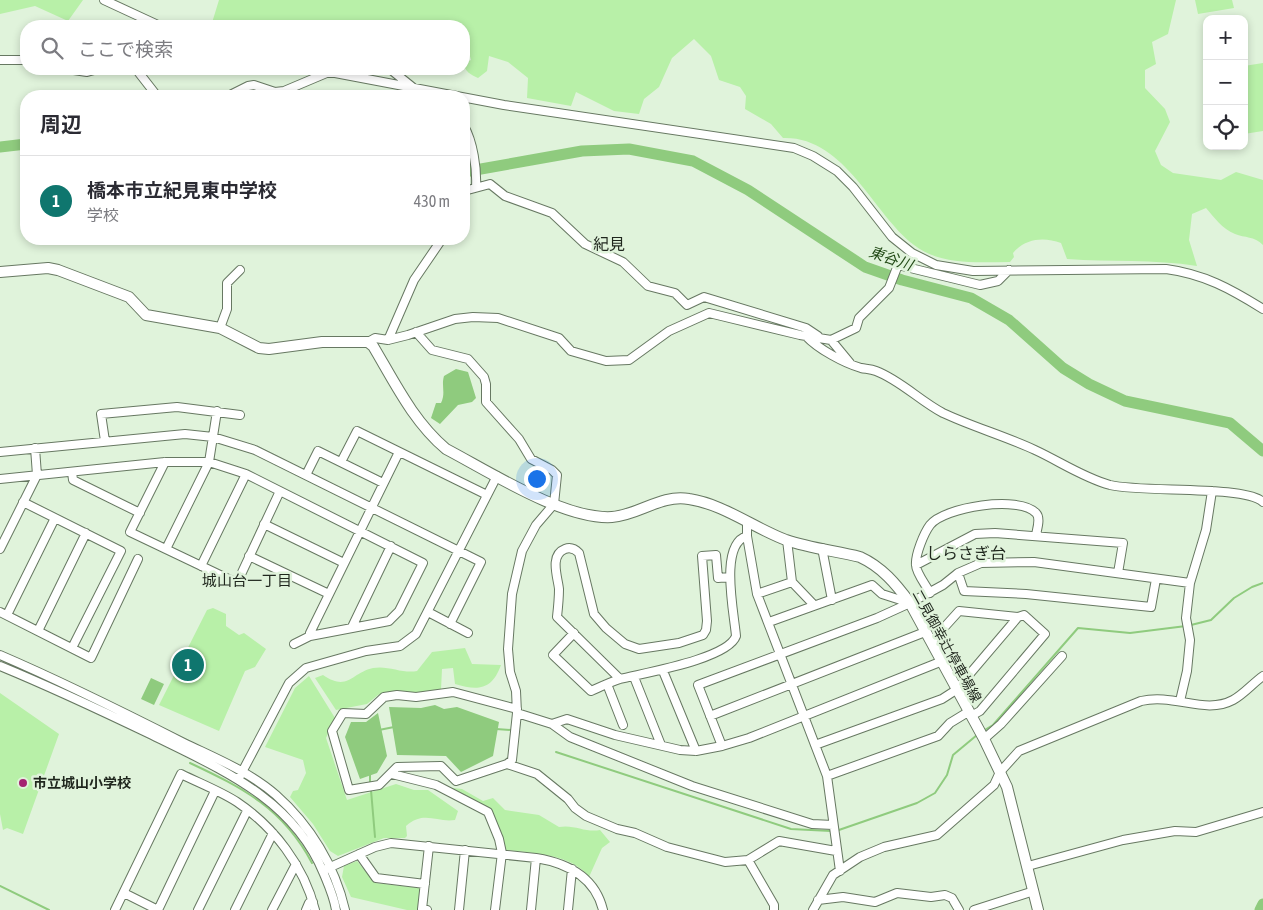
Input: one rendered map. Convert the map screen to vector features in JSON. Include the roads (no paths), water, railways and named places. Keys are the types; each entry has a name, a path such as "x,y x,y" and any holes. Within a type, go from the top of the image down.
{"main road":[{"path":"0,272 48,268 58,270 129,297 146,314 220,328 259,348 269,349 322,342 368,342"},
{"name":"二見御幸辻停車場線","path":"368,342 373,346 410,409 430,435 446,449 554,504 574,513 601,518 618,517 658,502 678,498 690,499 715,507 788,540 871,562 893,580 910,603 1007,787 1038,910"}],"street":[{"path":"104,0 147,20"},
{"path":"0,60 20,60"},
{"path":"141,75 152,90"},
{"path":"286,90 322,75"},
{"path":"345,75 425,90"},
{"path":"398,75 416,90"},
{"path":"237,90 254,85 270,90"},
{"path":"470,99 794,148 813,156 837,171 853,187 892,236 925,260 959,270 1166,269 1189,272 1229,287 1263,309"},
{"path":"470,144 476,183"},
{"path":"470,187 476,183 490,184 505,196 543,208 574,232 585,244 623,262 648,286 675,293 687,305 704,297 806,328 819,337"},
{"path":"388,340 414,280 438,245"},
{"path":"830,340 856,328 860,318 890,286 898,265 980,285 998,281 1009,270"},
{"path":"220,328 227,309 227,283 240,270"},
{"path":"368,342 375,338 388,340 455,319 473,317 498,318 559,338 571,351 606,361 629,360 668,331 709,313 830,340 850,363"},
{"path":"416,332 432,350 468,359 484,377 486,402 519,439 531,459 552,470 557,475 554,504 536,525 522,551 512,594 508,649 510,672 516,691 517,711 515,748 512,760 507,764 456,781 441,766 397,767 379,785 349,790 332,731 343,713 366,714 384,697 397,695 416,697 453,692 517,711 552,724 570,737 683,783 743,804 812,824 834,827"},
{"path":"806,336 813,344 850,363 876,371 943,412 1034,450 1108,484 1152,490 1212,491 1249,495 1263,502"},
{"path":"105,441 101,414 176,407 240,415"},
{"path":"166,549 209,462 216,411"},
{"path":"341,462 357,431 487,495"},
{"path":"0,452 185,434 213,437 255,450 481,562 450,624"},
{"path":"0,549 37,475 35,448"},
{"path":"306,475 318,451 383,483"},
{"path":"310,633 399,452"},
{"path":"165,462 130,532 236,583 280,491"},
{"path":"0,480 165,462 209,462 246,474 423,562 399,611 389,621 310,636 294,644"},
{"path":"72,472 73,480 140,512"},
{"path":"201,566 246,474"},
{"path":"240,775 289,683 306,668 366,651 400,646 416,634 497,476"},
{"path":"1180,701 1187,671 1189,634 1186,618 1190,583 1206,530 1212,491"},
{"path":"23,502 121,551 72,648"},
{"path":"930,593 916,565 919,549 930,524 939,518 976,506 998,502 1026,507 1037,513 1039,519 1036,535"},
{"path":"55,518 3,614 91,658 138,559"},
{"path":"747,523 747,536 757,594 770,622 780,654 827,776 840,871"},
{"path":"264,524 344,563"},
{"path":"916,565 975,534 995,532 1122,543 1118,573"},
{"path":"38,631 86,533"},
{"path":"574,633 553,655 591,691 620,679 663,670 725,648 734,641 736,636 730,577 732,552 740,538 747,536"},
{"path":"788,540 792,582 814,605"},
{"path":"352,627 391,546"},
{"path":"822,548 832,600"},
{"path":"620,679 557,617 559,591 556,559 558,554 566,549 576,550 582,558 594,614 597,620 625,644 640,649 679,643 703,636 707,621 702,556 716,555 718,578 730,577"},
{"path":"249,556 328,594"},
{"path":"722,746 698,685 910,603 930,593 958,573 981,563 997,561 1034,562 1190,583"},
{"path":"958,573 964,591 1026,594 1151,606 1156,579"},
{"path":"757,594 792,582"},
{"path":"770,622 872,585 882,594 910,603"},
{"path":"931,642 959,611 1018,618"},
{"path":"428,612 468,633"},
{"path":"815,744 942,699 956,690 1018,618 1024,615 1045,634 980,711 950,723 938,736 827,776"},
{"path":"710,716 925,632"},
{"path":"0,655 79,690 276,795 307,828 331,867 345,910"},
{"path":"981,735 1001,724 1062,656"},
{"path":"552,724 567,719 615,735 680,750 696,751 749,738 804,714 940,662"},
{"path":"0,666 76,698 240,775 268,798 305,838 322,871 336,910"},
{"path":"663,670 696,751"},
{"path":"813,910 833,875 860,857 884,847 937,835 994,785 1000,772 1019,751 1046,738 1141,701 1154,698 1211,706 1224,704 1234,700 1263,676"},
{"path":"634,677 661,745"},
{"path":"607,684 623,725"},
{"path":"507,764 537,774 568,799 575,808 600,823 635,832 667,848 715,861 748,860 779,841 836,848"},
{"path":"115,910 181,774 247,810 273,833 296,864 315,910"},
{"path":"392,774 436,785 488,812 500,838 502,853 495,910"},
{"path":"124,893 158,910 214,791"},
{"path":"198,910 247,810"},
{"path":"1028,866 1123,840 1175,831 1196,832 1263,812"},
{"path":"234,910 273,833"},
{"path":"322,871 359,854 391,843 502,853 558,862 572,869 594,887 602,910"},
{"path":"427,910 422,909 429,846"},
{"path":"459,910 465,850"},
{"path":"359,854 376,878 425,884"},
{"path":"531,910 536,858"},
{"path":"748,860 774,904 774,910"},
{"path":"272,910 296,864"},
{"path":"568,910 572,869"},
{"path":"974,910 1034,891"},
{"path":"818,900 843,897 875,902 897,893 931,898 945,895 952,898 959,910"},
{"path":"306,910 309,903 313,902"}],"waterway":[{"name":"東谷川","path":"0,147 20,145"},
{"name":"東谷川","path":"470,171 582,151 629,149 693,161 748,190 865,267 902,280 971,298 1009,320 1063,368 1089,384 1125,401 1230,423 1263,451"},
{"path":"1191,625 1211,620 1234,598 1252,587 1263,583"},
{"path":"983,731 993,725 1078,628 1130,633 1186,626"},
{"path":"379,730 394,727"},
{"path":"496,729 511,730"},
{"path":"836,831 917,803 935,793 947,775 953,755 977,735"},
{"path":"556,752 791,829 831,831"},
{"path":"190,763 244,791 275,814 301,844 312,863"},
{"path":"370,774 370,782"},
{"path":"371,790 375,837"},
{"path":"0,886 49,910"},
{"path":"111,910 121,890"},
{"path":"1260,910 1263,904"}],"place":[{"name":"橋本市立紀見東中学校","path":"188,665"},
{"name":"市立城山小学校","path":"23,783"}],"district":[{"name":"紀見","path":"609,244"},
{"name":"しらさぎ台","path":"966,553"},
{"name":"城山台一丁目","path":"247,580"}]}
